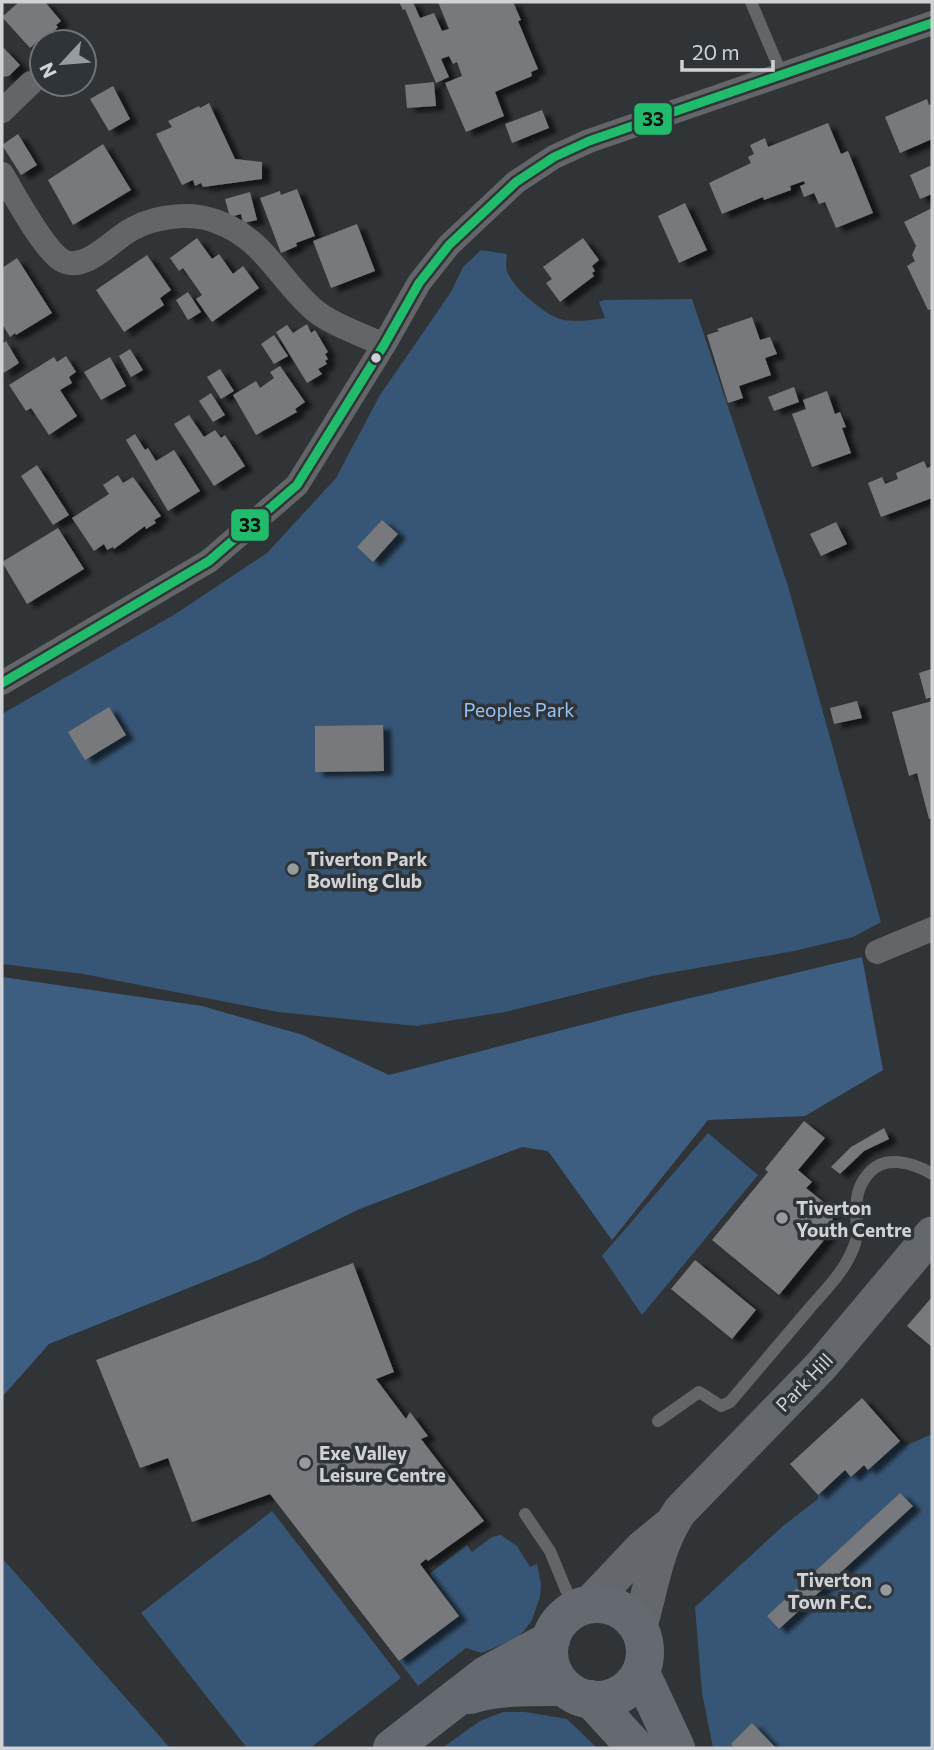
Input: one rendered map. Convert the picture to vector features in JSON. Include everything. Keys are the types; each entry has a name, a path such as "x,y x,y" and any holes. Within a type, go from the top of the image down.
{"main road":[{"path":"458,1699 483,1691 520,1687 578,1693 606,1699 620,1694 632,1685 640,1673 645,1658 645,1643 631,1617 618,1608 604,1604 581,1607 562,1619 551,1640 550,1661 555,1675 578,1693 636,1748"},
{"path":"393,1748 486,1675 551,1640"},
{"path":"640,1673 676,1748"}],"street":[{"path":"2,683 209,561 297,485 419,283 449,245 516,182 554,157 589,141 932,23"},
{"path":"2,111 28,86"},
{"path":"2,174 50,250 63,261 76,264 133,228 158,219 204,217 240,233 257,246 314,310 384,345"},
{"path":"877,952 932,929"},
{"name":"Park Hill","path":"581,1607 670,1525 703,1485 821,1366 932,1234"},
{"name":"Park Hill","path":"639,1629 670,1525"}],"lane":[{"path":"751,2 782,75"},
{"path":"657,1421 699,1392 721,1406 730,1402 817,1300 845,1266 856,1242 855,1203 861,1184 870,1170 893,1161 918,1165 932,1174"},
{"path":"525,1514 550,1551 581,1607"}],"green space":[{"name":"Peoples Park","path":"481,250 507,254 507,271 515,285 537,306 560,319 577,321 605,318 599,302 604,300 692,299 788,586 881,922 853,937 794,951 652,976 505,1012 416,1026 278,1012 83,974 2,964 2,714 177,613 267,553 336,478 380,395 451,292 463,267"},
{"path":"708,1133 758,1175 642,1315 602,1256"},
{"path":"932,1434 932,1748 713,1748 702,1693 695,1607 783,1526 818,1499 818,1495 845,1470 851,1477 864,1465 869,1469 900,1441 905,1446"},
{"path":"272,1511 401,1678 310,1748 247,1748 141,1613"},
{"path":"501,1535 517,1546 530,1567 537,1564 541,1584 540,1597 532,1620 515,1639 482,1653 466,1648 418,1686 399,1661 459,1616 429,1574 467,1545 472,1552 492,1537"},
{"path":"2,1558 170,1748 2,1748"},
{"path":"503,1712 525,1712 567,1719 597,1748 442,1748 480,1721"}],"shaded area":[{"path":"862,957 883,1070 805,1116 708,1120 612,1240 548,1151 522,1147 357,1210 258,1260 49,1344 2,1397 2,977 202,1006 303,1035 389,1075 624,1014"}],"building":[{"path":"19,2 45,2 61,21 56,25 57,28 28,28 28,46 2,17"},
{"path":"399,2 413,2 420,18 434,13 442,31 449,29 438,2 513,2 538,69 531,72 532,76 495,92 504,116 466,132 445,83 462,76 457,62 453,64 449,56 441,59 449,77 436,83 405,9 403,10"},
{"path":"2,46 20,65 9,76 2,77"},
{"path":"434,82 436,106 407,108 405,85"},
{"path":"113,86 130,119 109,131 90,99 98,98 98,94"},
{"path":"927,99 929,105 932,104 932,139 900,153 885,117"},
{"path":"209,103 235,159 262,162 262,179 203,187 201,183 195,186 193,180 182,185 156,134 172,127 168,121"},
{"path":"542,110 549,128 512,143 505,124"},
{"path":"828,123 841,154 848,151 873,213 836,228 825,202 819,204 814,193 804,197 800,186 805,184 804,181 790,186 791,190 764,200 763,197 722,214 709,183 751,163 748,157 754,154 750,145 765,138 768,147"},
{"path":"18,134 37,165 21,175 2,145"},
{"path":"103,144 131,190 73,225 48,180"},
{"path":"932,165 932,194 920,199 910,175"},
{"path":"297,189 315,236 296,243 297,246 281,253 260,198"},
{"path":"250,192 257,220 243,223 241,214 230,217 225,199"},
{"path":"685,203 707,250 679,263 658,216"},
{"path":"932,208 932,309 928,310 907,266 915,261 912,255 916,246 904,222"},
{"path":"357,224 375,271 331,288 313,241"},
{"path":"197,238 212,259 219,254 233,274 243,266 259,288 212,322 196,299 202,295 183,268 179,271 170,258"},
{"path":"583,238 599,260 592,266 594,276 560,302 546,283 552,279 543,267"},
{"path":"147,255 171,290 160,298 164,305 124,332 96,290"},
{"path":"17,258 52,313 10,337 2,324 2,268"},
{"path":"188,292 201,312 188,320 176,300"},
{"path":"752,317 760,340 770,337 777,354 765,358 771,375 739,386 743,398 728,403 707,335"},
{"path":"307,324 311,333 315,330 328,352 325,354 328,359 325,361 327,364 318,369 322,374 307,383 276,332 287,325 293,333"},
{"path":"274,335 288,356 274,364 261,344"},
{"path":"6,341 19,363 2,374 2,344"},
{"path":"130,349 143,370 131,377 119,356"},
{"path":"66,356 76,372 69,377 72,383 60,390 77,416 49,435 31,408 26,411 9,385 54,357 57,362"},
{"path":"110,357 126,386 101,400 84,372"},
{"path":"280,366 305,402 295,409 297,412 256,435 233,395 256,381 260,388 274,378 270,372"},
{"path":"220,369 234,391 221,399 207,377"},
{"path":"794,387 799,402 774,411 768,397"},
{"path":"827,391 835,414 840,412 846,427 842,428 851,453 812,467 792,414 806,409 803,400"},
{"path":"211,393 225,415 213,422 199,401"},
{"path":"189,415 204,437 215,430 221,438 225,435 245,466 214,486 174,424"},
{"path":"135,434 156,461 174,450 200,491 168,511 126,440"},
{"path":"924,461 927,468 932,466 932,498 881,517 868,483 882,477 885,484 898,479 896,473"},
{"path":"37,465 69,515 53,525 21,476"},
{"path":"118,475 123,483 133,477 161,516 154,520 156,523 146,529 145,526 114,549 113,547 107,550 104,544 94,551 72,518 109,494 103,485"},
{"path":"382,520 398,534 373,562 357,547"},
{"path":"836,522 847,544 821,556 810,534"},
{"path":"58,528 84,569 27,604 2,562"},
{"path":"931,669 932,697 926,699 919,673"},
{"path":"857,701 862,718 834,724 830,708"},
{"path":"932,701 932,818 929,819 917,773 909,776 892,712"},
{"path":"109,707 126,735 85,760 68,732"},
{"path":"383,725 384,771 315,772 315,726"},
{"name":"Tiverton Youth Centre","path":"804,1121 825,1138 798,1170 812,1182 806,1188 831,1208 834,1228 779,1295 712,1240 768,1172 765,1169"},
{"path":"884,1128 889,1139 864,1151 840,1174 831,1167 851,1147"},
{"path":"695,1260 756,1310 732,1339 671,1289"},
{"name":"Exe Valley Leisure Centre","path":"353,1263 394,1372 376,1379 406,1419 410,1412 428,1436 421,1439 484,1521 420,1564 459,1616 399,1661 270,1494 192,1522 168,1458 140,1468 96,1360"},
{"path":"932,1297 932,1347 907,1326"},
{"path":"862,1398 900,1441 868,1470 864,1465 851,1477 845,1470 818,1495 790,1464"},
{"path":"900,1493 913,1506 779,1629 767,1616"},
{"path":"752,1723 776,1748 735,1748 731,1744"}],"transit line":[{"name":"33","path":"2,683 209,561 297,485 419,283 449,245 516,182 554,157 589,141 932,23"}],"place":[{"name":"Tiverton Park Bowling Club","path":"293,869"},
{"name":"Tiverton Youth Centre","path":"782,1218"},
{"name":"Exe Valley Leisure Centre","path":"305,1463"},
{"name":"Tiverton Town F.C.","path":"886,1590"}]}
